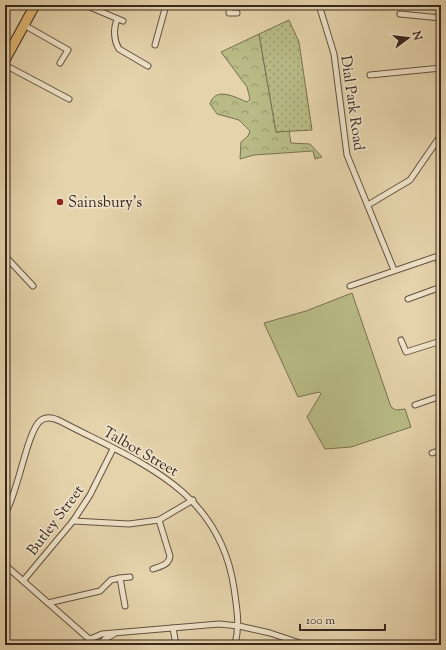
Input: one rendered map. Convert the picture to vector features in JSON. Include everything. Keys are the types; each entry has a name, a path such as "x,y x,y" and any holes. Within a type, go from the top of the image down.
{"highway":[{"path":"5,60 35,5"}],"street":[{"path":"84,5 120,21 115,25 115,38 119,49 148,66"},
{"path":"155,45 166,5"},
{"path":"230,5 229,13 237,13"},
{"name":"Dial Park Road","path":"319,5 334,54 345,147 394,270"},
{"path":"400,14 441,18"},
{"path":"24,25 68,50 60,63"},
{"path":"5,65 69,98"},
{"path":"370,75 441,68"},
{"path":"368,205 410,180 441,135"},
{"path":"5,250 6,257 32,286"},
{"path":"350,286 439,256 441,267"},
{"path":"408,299 441,287"},
{"path":"402,340 406,352 441,341"},
{"path":"415,405 441,396"},
{"name":"Talbot Street","path":"5,514 16,489 33,432 40,421 46,418 56,419 170,481 193,500 208,520 224,549 233,581 239,626 235,645"},
{"name":"Butley Street","path":"23,580 73,521 90,495 113,449"},
{"path":"432,453 441,450"},
{"path":"73,521 130,524 159,520 193,500"},
{"path":"153,569 170,561 170,556 159,520"},
{"path":"5,565 98,645 116,633"},
{"path":"48,603 100,590 111,580 130,577"},
{"path":"120,578 125,606"},
{"path":"90,639 102,634 200,625 239,626 270,633 306,645"},
{"path":"173,628 176,645"}],"green space":[{"path":"289,20 299,42 312,130 276,132 259,34"},
{"path":"259,34 276,132 289,131 291,143 310,144 322,157 315,159 313,151 254,155 240,159 241,142 248,136 250,131 239,120 217,114 210,104 216,95 221,94 226,94 247,102 250,99 247,87 221,52"},
{"path":"352,293 391,407 396,410 405,409 411,427 351,447 325,449 307,417 321,394 319,392 298,397 264,323 306,311"}],"place":[{"name":"Sainsbury's","path":"60,202"}]}
